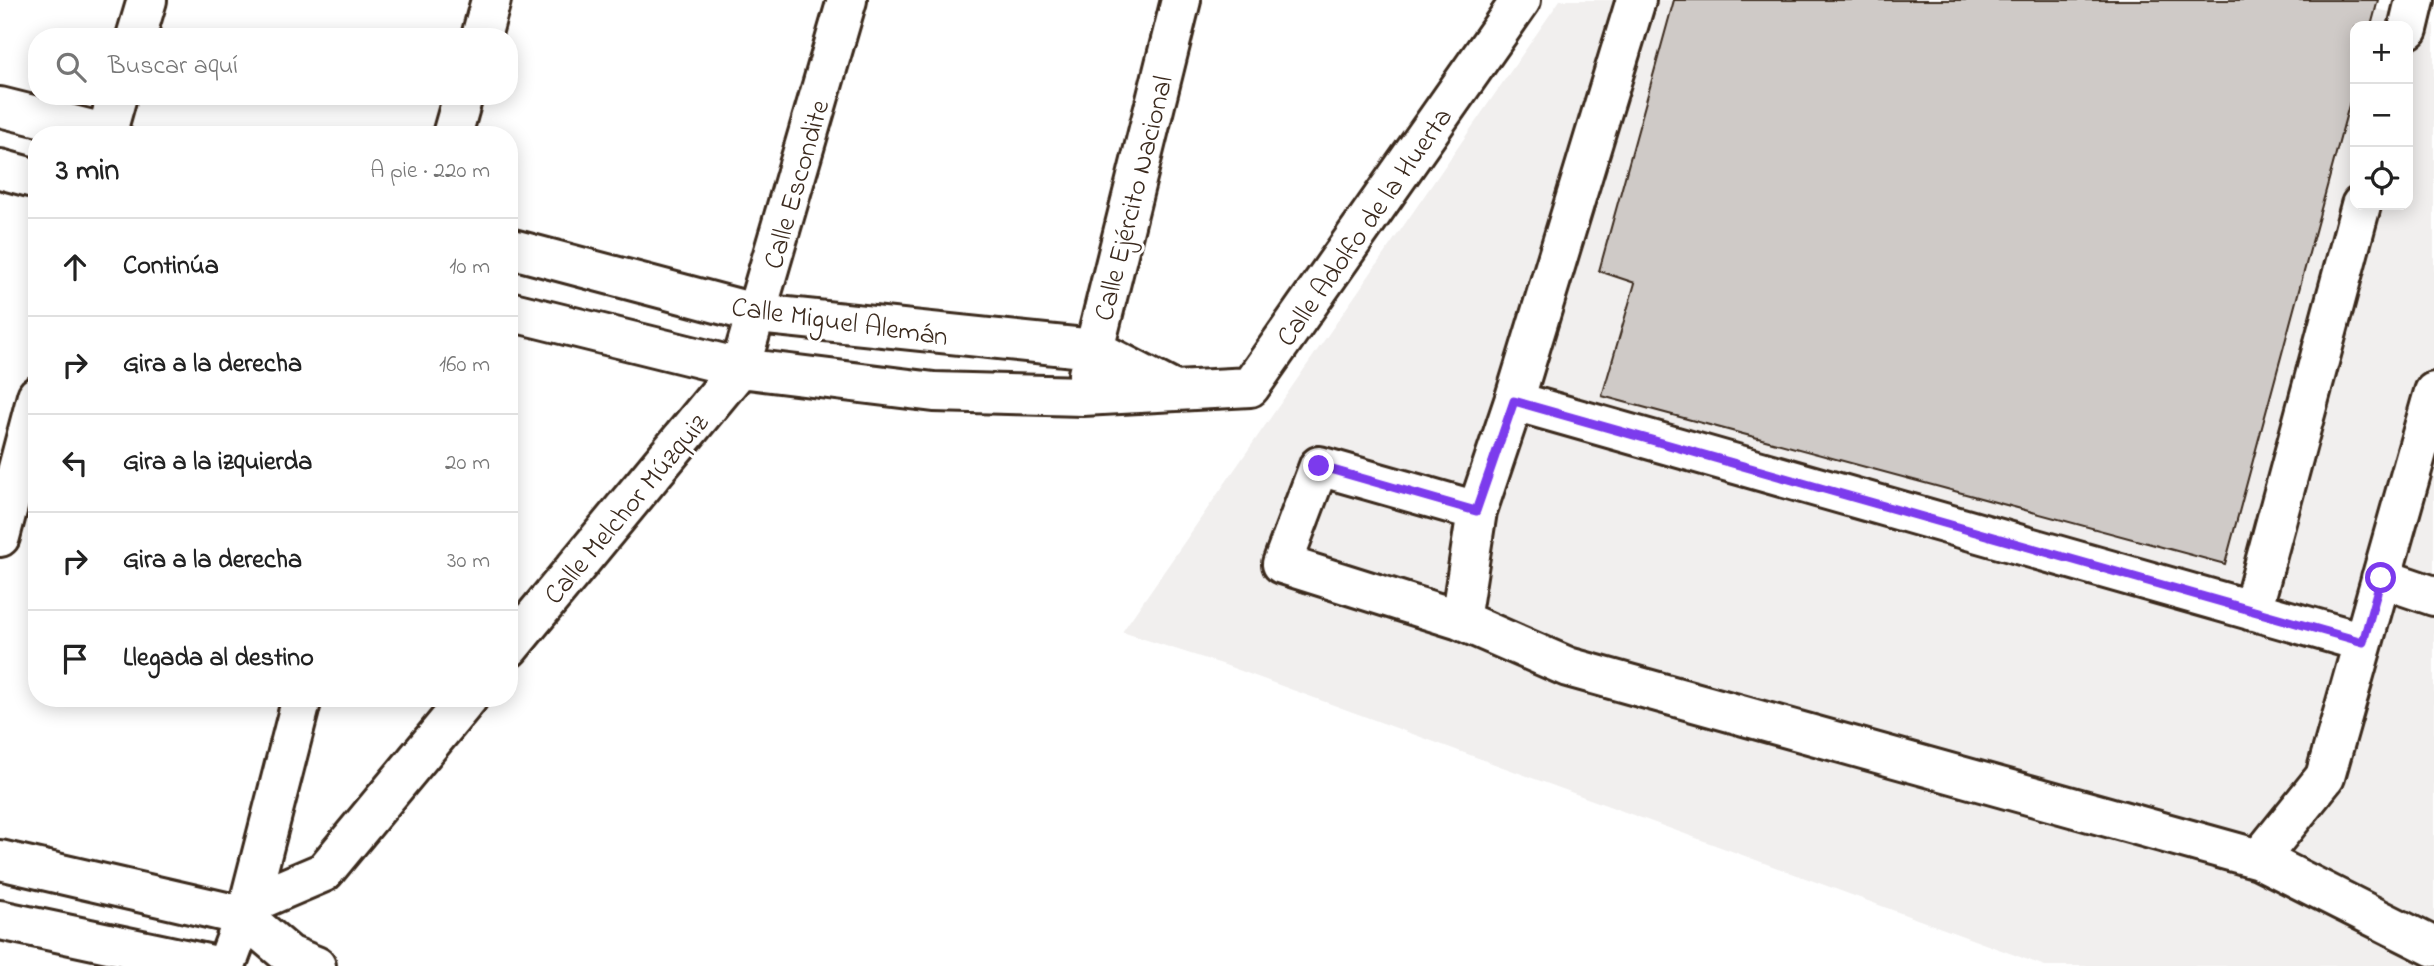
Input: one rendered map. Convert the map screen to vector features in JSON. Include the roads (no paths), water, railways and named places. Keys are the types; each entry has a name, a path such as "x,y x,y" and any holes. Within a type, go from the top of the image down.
{"street":[{"path":"139,28 147,0"},
{"path":"483,28 491,0"},
{"name":"Calle Escondite","path":"740,368 758,314 847,0"},
{"name":"Calle Ejército Nacional","path":"1083,396 1181,0"},
{"name":"Calle Adolfo de la Huerta","path":"1083,396 1171,389 1250,387 1521,0"},
{"path":"1460,620 1476,511 1514,401 1636,0"},
{"path":"2410,21 2415,0"},
{"path":"110,126 115,105"},
{"path":"455,126 460,105"},
{"path":"0,107 76,126"},
{"path":"0,169 28,177"},
{"path":"2252,611 2360,210"},
{"name":"Calle Miguel Alemán","path":"518,250 758,314 1094,349"},
{"name":"Calle Miguel Alemán","path":"518,312 740,368 934,392 1083,396"},
{"name":"Calle Adolfo de la Huerta","path":"1094,349 1171,389"},
{"name":"Calle Melchor Múzquiz","path":"518,637 740,368"},
{"path":"2259,859 2325,777 2434,392"},
{"path":"1514,401 2363,642"},
{"path":"0,537 28,431"},
{"path":"1476,511 1319,466 1282,564 1460,620 1568,667 2259,859 2434,947"},
{"path":"2381,578 2434,596"},
{"path":"226,966 246,910 300,707"},
{"path":"246,910 324,872 461,707"},
{"path":"0,860 194,902 246,910 303,960"},
{"path":"0,920 217,966"},
{"path":"233,966 303,960"}]}
